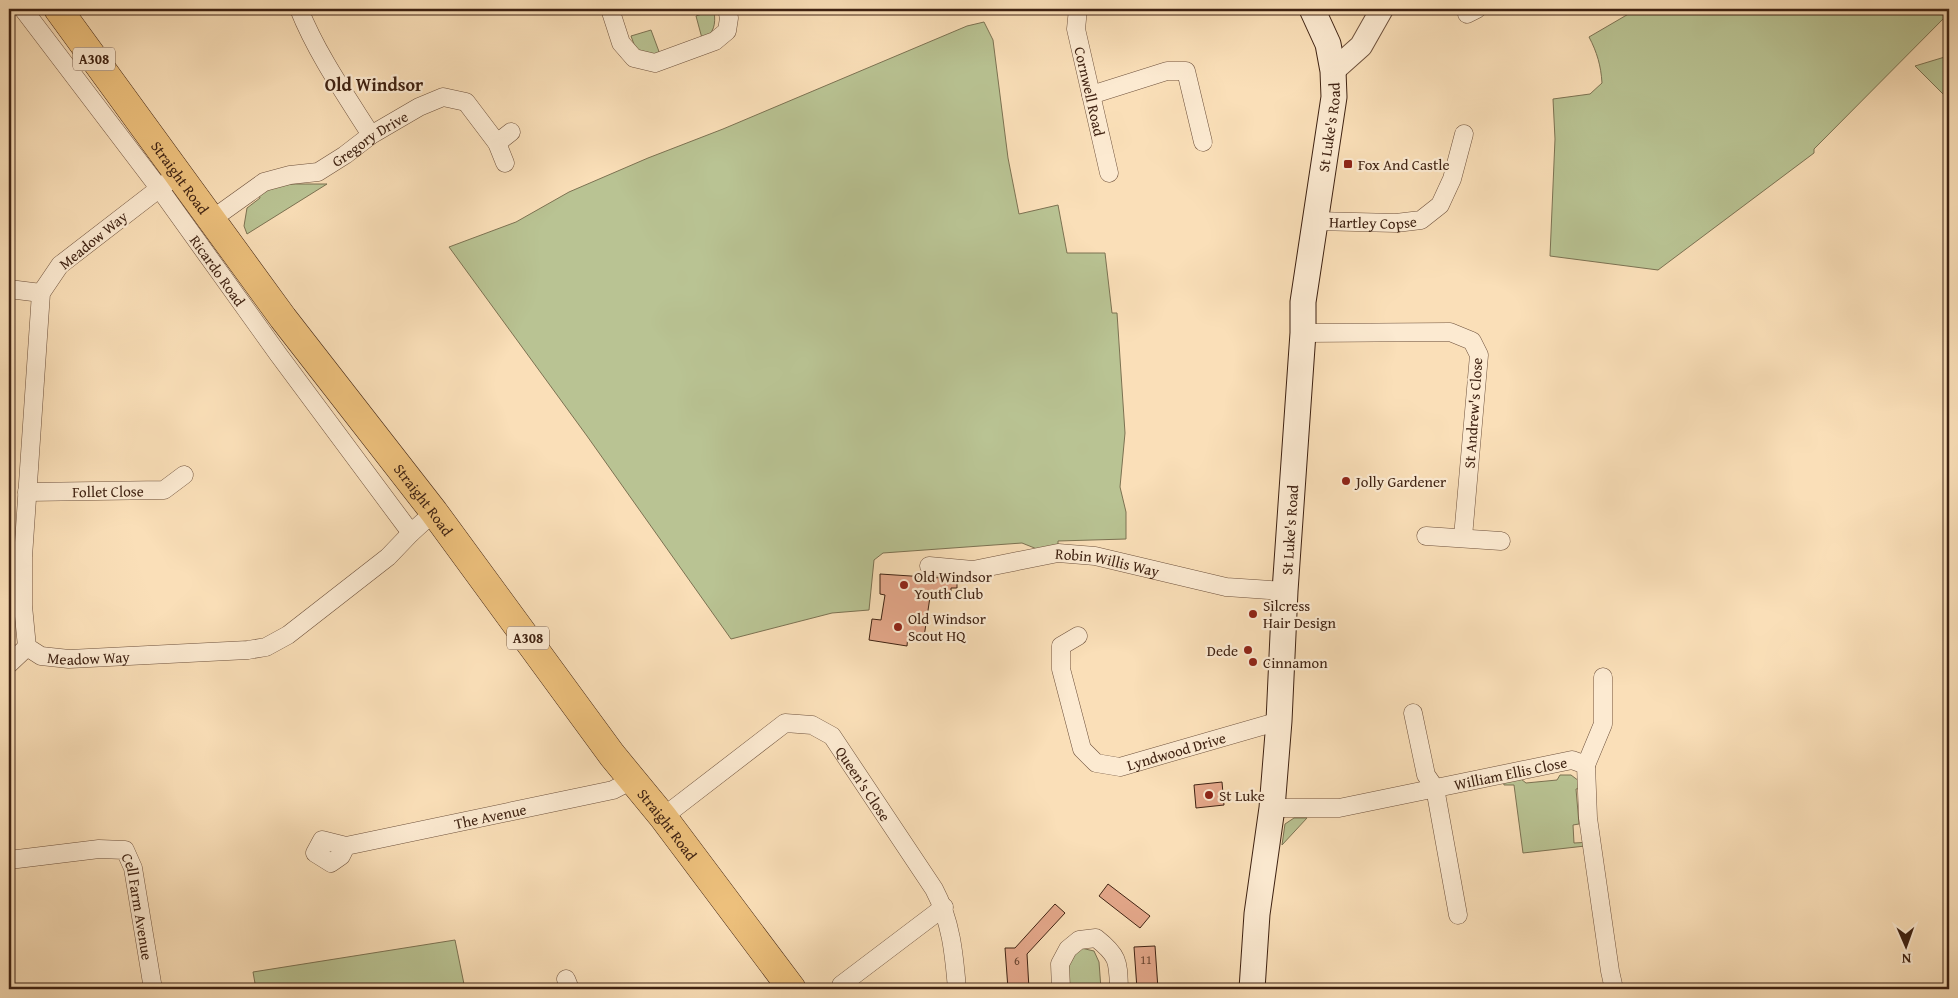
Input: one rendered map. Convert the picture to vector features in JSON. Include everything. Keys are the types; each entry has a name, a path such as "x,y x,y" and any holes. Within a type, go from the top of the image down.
{"main road":[{"name":"Straight Road","path":"58,9 169,181 211,220 283,318 434,512 632,780 792,989"},
{"name":"St Luke's Road","path":"1252,989 1257,914 1272,808 1279,721 1285,591 1303,333 1303,302 1334,97 1333,72 1328,44 1312,9"}],"street":[{"name":"Ricardo Road","path":"23,9 169,181 278,354 411,533"},
{"path":"299,9 306,26 340,86 371,135"},
{"path":"610,9 621,43 634,58 655,63 715,41 727,31 729,18 726,9"},
{"name":"Cornwell Road","path":"1078,9 1076,29 1109,173"},
{"path":"1333,72 1361,46 1382,9"},
{"path":"1091,95 1167,71 1186,71 1203,142"},
{"name":"Gregory Drive","path":"211,220 264,182 290,175 318,172 371,135 419,107 443,97 466,102 497,142 505,163"},
{"path":"497,142 511,132"},
{"name":"Hartley Copse","path":"1315,220 1396,223 1421,220 1440,205 1452,179 1464,134"},
{"name":"Meadow Way","path":"169,181 60,265 41,293 23,557 23,606 27,647 41,656 70,659 248,650 266,646 288,635 388,557 434,512"},
{"path":"9,289 41,293"},
{"name":"St Andrew's Close","path":"1303,333 1450,332 1472,341 1479,355 1463,537"},
{"name":"Follet Close","path":"27,492 164,490 184,475"},
{"path":"1426,536 1501,541"},
{"name":"Robin Willis Way","path":"929,566 973,570 1058,553 1095,556 1226,587 1285,591"},
{"name":"Lyndwood Drive","path":"1078,636 1061,646 1061,669 1082,749 1096,763 1120,768 1279,721"},
{"path":"9,664 27,647"},
{"path":"1586,765 1603,724 1603,676"},
{"path":"1413,713 1426,775 1435,788 1458,914"},
{"name":"Queen's Close","path":"662,818 785,723 812,725 832,736 944,907 954,955 957,989"},
{"name":"William Ellis Close","path":"1272,808 1338,808 1572,760 1586,765 1588,818 1614,989"},
{"name":"The Avenue","path":"346,846 613,790 632,780"},
{"name":"Cell Farm Avenue","path":"9,860 100,849 125,850 134,868 153,989"},
{"path":"841,985 944,907"},
{"path":"1061,989 1060,964 1068,949 1079,940 1096,938 1108,947 1118,964 1119,989"}],"green space":[{"path":"1637,9 1949,9 1949,13 1814,149 1814,153 1658,270 1550,256 1555,139 1553,99 1590,94 1602,83 1598,59 1589,37"},
{"path":"714,10 715,20 713,28 710,35 703,42 696,16"},
{"path":"984,22 993,40 1008,158 1019,214 1058,205 1067,253 1105,253 1112,313 1117,313 1125,433 1120,487 1126,512 1126,539 1058,541 1058,552 1047,553 1022,543 883,553 874,560 869,610 832,613 731,639 587,436 449,247 516,222 569,192 648,158 723,129 967,26"},
{"path":"651,30 661,57 642,55 635,47 631,36"},
{"path":"1949,57 1949,100 1915,66"},
{"path":"281,184 327,184 247,234 244,226 247,208 260,198 259,194"},
{"path":"1560,775 1571,775 1583,784 1584,788 1576,789 1579,824 1573,825 1574,843 1593,842 1594,845 1523,853 1514,785 1504,785 1503,781 1521,779 1526,783 1557,780"},
{"path":"1294,818 1307,818 1282,845 1285,824"},
{"path":"455,940 465,989 256,989 253,972"},
{"path":"1081,948 1094,951 1099,962 1101,989 1068,989 1067,965 1070,955"}],"building":[{"path":"880,574 957,579 957,588 951,588 951,597 930,597 924,637 908,635 907,646 869,640 872,619 881,620 885,595 880,594"},
{"name":"St Luke","path":"1222,782 1224,805 1196,808 1194,785"},
{"path":"1108,884 1150,916 1140,928 1099,896"},
{"path":"1055,904 1065,913 1027,954 1029,989 1008,989 1005,948 1015,948"},
{"path":"1155,946 1158,989 1137,989 1134,947"}],"place":[{"name":"Fox And Castle","path":"1348,164"},
{"name":"Jolly Gardener","path":"1346,481"},
{"name":"Old Windsor Youth Club","path":"904,585"},
{"name":"Silcress Hair Design","path":"1253,614"},
{"name":"Old Windsor Scout HQ","path":"898,627"},
{"name":"Dede","path":"1248,650"},
{"name":"Cinnamon","path":"1253,662"},
{"name":"St Luke","path":"1209,795"}],"district":[{"name":"Old Windsor","path":"374,84"}]}
